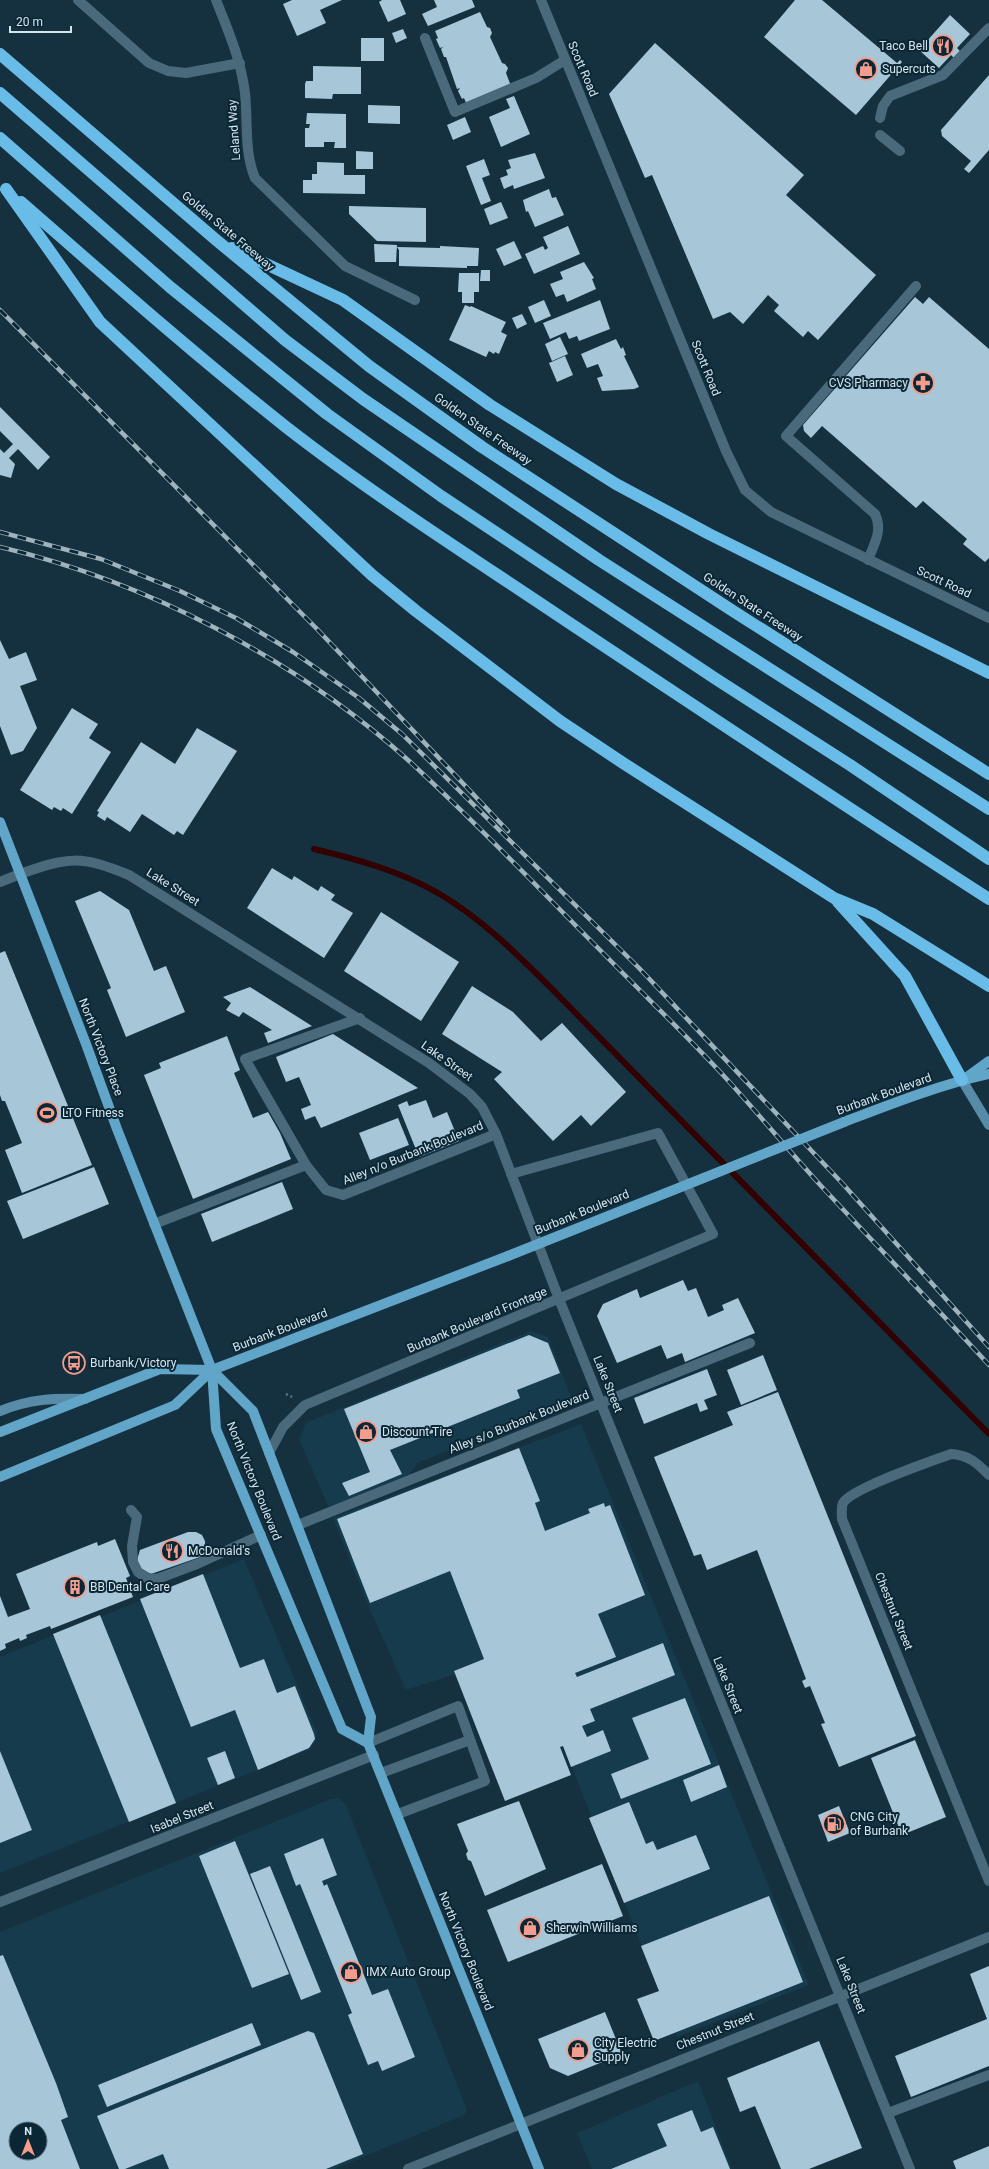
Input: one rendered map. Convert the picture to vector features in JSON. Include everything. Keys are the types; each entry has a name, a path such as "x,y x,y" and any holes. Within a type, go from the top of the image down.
{"highway":[{"name":"Golden State Freeway","path":"0,54 215,239 369,366 482,447 989,774"},
{"path":"0,93 285,340 363,399 599,560 989,809"},
{"path":"0,138 170,287 327,414 487,527 850,765 989,859"},
{"path":"3,186 100,322 372,575 416,611 560,721 623,763 834,898 873,914 989,986"},
{"path":"3,186 176,336 287,427 349,473 416,521 989,899"},
{"path":"215,239 343,300 490,405 616,484 709,534 989,673"},
{"path":"834,898 905,976 962,1080"}],"main road":[{"name":"North Victory Place","path":"0,822 154,1224 212,1370"},
{"name":"Burbank Boulevard","path":"962,1080 989,1061"},
{"name":"Burbank Boulevard","path":"0,1432 160,1369 212,1370 508,1256 889,1104 962,1080 989,1074"},
{"path":"962,1080 989,1125"},
{"name":"Burbank Boulevard","path":"0,1477 175,1405 212,1370"},
{"name":"North Victory Boulevard","path":"212,1370 253,1411 371,1717 368,1743 398,1814 539,2169"},
{"name":"North Victory Boulevard","path":"212,1370 216,1429 342,1730 368,1743"},
{"path":"0,1410 23,1402 42,1399 85,1399"}],"street":[{"path":"78,0 149,63 168,71 186,73 240,63"},
{"name":"Leland Way","path":"216,0 240,63 244,93 249,164 255,178 345,266 415,300"},
{"name":"Scott Road","path":"541,0 726,451 745,490 771,512 989,618"},
{"path":"880,118 883,106 890,96 943,75 989,28"},
{"path":"425,38 455,112 536,78 565,60"},
{"path":"880,136 900,151"},
{"path":"868,560 879,532 879,523 875,514 786,436 916,286"},
{"name":"Lake Street","path":"0,882 58,861 75,859 93,862 129,875 360,1018 452,1078 470,1094 482,1108 496,1134 708,1670 910,2169"},
{"name":"Alley n/o Burbank Boulevard","path":"360,1018 245,1059 306,1164 326,1190 343,1194 496,1134"},
{"name":"Burbank Boulevard Frontage","path":"270,1453 283,1427 305,1406 713,1234 658,1133 511,1174"},
{"path":"154,1224 306,1164"},
{"name":"Alley s/o Burbank Boulevard","path":"298,1525 750,1343"},
{"name":"Chestnut Street","path":"989,1475 975,1460 962,1455 951,1454 883,1479 847,1499 842,1505 842,1518 989,1881"},
{"path":"131,1510 137,1516 132,1546 133,1562 138,1572 148,1578 157,1579 197,1564 261,1535"},
{"path":"368,1743 458,1706 485,1781 398,1814"},
{"path":"381,1773 470,1740"},
{"name":"Isabel Street","path":"0,1902 374,1755"},
{"name":"Chestnut Street","path":"408,2169 989,1936"},
{"path":"888,2113 989,2075"}],"shaded area":[{"path":"531,1331 548,1337 573,1402 417,1463 410,1474 329,1508 299,1439 306,1423"},
{"path":"581,1424 809,1985 677,2037 527,1651 406,1690 368,1605 333,1518"},
{"path":"244,1559 317,1732 316,1740 310,1749 0,1873 0,1657"},
{"path":"331,1799 340,1799 346,1805 466,2107 466,2113 334,2169 0,2169 0,1932"},
{"path":"698,2081 732,2169 592,2169 577,2133"}],"building":[{"path":"292,0 342,0 320,10 326,23 297,36 283,4"},
{"path":"382,0 400,0 406,14 388,22 379,2"},
{"path":"434,0 472,0 475,7 428,26 422,14 437,7"},
{"path":"795,0 822,0 897,63 900,60 902,62 856,115 764,37"},
{"path":"480,12 487,27 490,28 492,33 490,37 502,63 508,68 506,73 511,86 467,105 464,98 462,99 458,91 460,88 457,89 446,57 444,57 441,49 443,47 440,48 436,39 438,38 435,31"},
{"path":"950,15 970,34 957,48 960,51 954,58 951,55 939,68 919,50"},
{"path":"403,29 407,38 396,43 392,33"},
{"path":"361,38 384,38 384,61 361,61"},
{"path":"655,43 804,175 786,195 876,275 818,340 808,331 803,337 774,311 779,305 768,295 743,324 730,312 713,319 652,175 645,178 609,94"},
{"path":"313,66 361,67 361,94 333,94 332,99 305,98 306,81 313,81"},
{"path":"989,75 989,150 969,173 964,169 971,161 942,136 941,130"},
{"path":"514,96 530,134 501,147 489,117 510,108 506,99"},
{"path":"368,105 400,106 400,124 368,123"},
{"path":"307,113 346,114 346,148 334,148 335,142 324,142 324,147 305,147 305,128 309,128 310,124 306,124"},
{"path":"465,117 471,132 453,140 447,125"},
{"path":"356,151 373,152 373,169 356,169"},
{"path":"535,153 545,178 514,189 513,185 504,189 500,178 508,175 506,170 511,168 508,160"},
{"path":"484,159 490,175 482,178 491,201 481,205 466,166"},
{"path":"317,162 344,163 344,175 365,175 365,194 303,193 303,180 312,180 312,174 317,174"},
{"path":"549,189 552,198 556,197 564,215 535,227 528,211 526,212 523,200"},
{"path":"501,202 508,218 490,225 484,209"},
{"path":"349,206 426,208 426,242 377,241 349,214"},
{"path":"568,226 580,254 534,274 525,254 543,246 545,250 548,248 543,237"},
{"path":"514,241 522,258 504,266 496,249"},
{"path":"374,244 397,245 396,262 375,262"},
{"path":"440,246 479,248 478,266 467,266 467,268 399,266 399,250 397,247 440,248"},
{"path":"584,262 594,278 592,279 596,289 567,302 564,294 556,297 550,284 563,279 560,272"},
{"path":"481,270 490,270 490,281 480,281"},
{"path":"459,273 479,273 479,292 474,292 474,303 462,303 462,292 458,292"},
{"path":"915,297 923,304 929,297 989,349 989,558 985,562 963,544 967,539 923,501 916,508 822,426 811,438 804,431 803,425"},
{"path":"544,300 551,316 535,323 528,307"},
{"path":"600,300 610,329 579,341 577,336 569,339 566,332 550,339 543,323"},
{"path":"465,305 471,306 506,322 501,332 507,335 499,354 495,352 494,354 489,351 486,357 449,340"},
{"path":"522,314 527,324 517,329 512,318"},
{"path":"560,337 568,354 552,361 545,344"},
{"path":"616,339 621,349 623,347 626,355 624,356 639,387 634,389 602,391 597,378 603,376 598,364 587,368 581,354"},
{"path":"565,356 573,375 557,382 549,363"},
{"path":"0,407 50,457 38,470 18,449 9,458 15,464 11,478 0,475 0,449 4,453 13,444 0,431"},
{"path":"0,640 9,659 26,652 37,680 20,686 37,728 23,751 11,755 0,726"},
{"path":"72,708 98,724 89,738 111,752 72,814 63,808 61,811 54,807 52,810 20,790"},
{"path":"197,728 237,751 183,835 177,831 174,835 142,814 130,832 107,817 105,821 97,816 99,812 97,811 141,742 175,764"},
{"path":"272,868 292,880 294,876 318,891 321,886 335,895 331,900 353,913 324,958 247,908"},
{"path":"100,891 129,910 154,971 166,966 185,1012 126,1037 107,990 111,988 75,901"},
{"path":"381,912 459,962 421,1021 344,971"},
{"path":"5,951 92,1165 22,1193 5,1150 22,1143 5,1101 2,1101 0,1095 0,953"},
{"path":"472,986 513,1012 541,1041 562,1023 626,1092 591,1126 581,1115 553,1141 494,1079 502,1072 442,1034"},
{"path":"250,987 312,1026 268,1043 264,1033 272,1030 243,1012 239,1017 226,1010 231,1003 223,997"},
{"path":"333,1034 418,1088 321,1128 315,1116 305,1120 301,1109 311,1105 299,1077 286,1082 276,1057"},
{"path":"227,1036 240,1070 234,1073 253,1118 268,1112 280,1133 291,1159 193,1199 144,1075 161,1068 159,1063"},
{"path":"426,1100 433,1118 447,1112 459,1141 419,1157 398,1105 407,1101 409,1106"},
{"path":"398,1118 409,1145 370,1160 359,1133"},
{"path":"94,1167 109,1204 23,1239 7,1201"},
{"path":"282,1182 293,1209 212,1242 201,1214"},
{"path":"683,1280 688,1291 696,1288 708,1317 724,1310 722,1305 738,1298 755,1333 685,1362 682,1353 667,1359 661,1345 617,1363 597,1316 603,1304 637,1289 640,1298"},
{"path":"529,1335 548,1343 560,1373 517,1390 520,1398 390,1450 402,1474 349,1496 342,1483 370,1472 344,1409"},
{"path":"763,1355 777,1390 741,1405 727,1370"},
{"path":"707,1369 717,1395 704,1400 708,1409 700,1412 697,1403 644,1424 634,1398"},
{"path":"778,1392 916,1736 839,1767 821,1724 825,1723 810,1686 805,1688 802,1681 806,1679 757,1550 707,1570 701,1554 694,1556 654,1457 733,1425 727,1412"},
{"path":"519,1448 540,1501 535,1503 545,1531 590,1513 588,1509 604,1503 605,1507 610,1505 645,1595 598,1614 616,1657 575,1673 577,1677 663,1643 675,1675 590,1709 595,1721 582,1726 587,1737 603,1730 611,1751 571,1767 563,1746 560,1747 571,1775 505,1801 454,1671 484,1659 450,1571 370,1603 337,1519"},
{"name":"McDonald's","path":"188,1532 196,1532 202,1535 205,1541 205,1553 200,1557 151,1574 140,1568 137,1560 140,1550"},
{"name":"BB Dental Care","path":"115,1539 130,1576 126,1578 133,1597 51,1629 50,1626 26,1635 27,1638 20,1641 19,1638 5,1644 6,1648 0,1651 0,1596 8,1617 30,1609 16,1574 97,1542 98,1546"},
{"path":"203,1574 240,1668 264,1659 277,1693 295,1686 314,1734 315,1739 309,1748 258,1770 235,1710 191,1727 140,1599"},
{"path":"100,1615 176,1803 129,1822 53,1634"},
{"path":"685,1698 711,1764 621,1799 611,1774 649,1759 632,1718"},
{"path":"915,1740 946,1817 902,1835 871,1758"},
{"path":"0,1751 32,1830 0,1843"},
{"path":"225,1751 235,1778 218,1785 207,1758"},
{"path":"719,1765 727,1787 691,1802 683,1780"},
{"path":"519,1801 546,1869 485,1896 471,1861 468,1860 466,1854 468,1851 457,1824"},
{"path":"629,1802 646,1844 653,1841 657,1850 696,1835 710,1869 624,1903 589,1818"},
{"name":"CNG City of Burbank","path":"839,1806 850,1833 828,1842 818,1815"},
{"path":"323,1838 337,1875 322,1881 324,1886 327,1884 372,1995 388,1989 415,2057 382,2071 378,2061 368,2065 348,2015 352,2013 300,1884 296,1886 284,1854"},
{"path":"235,1841 289,1974 252,1988 199,1856"},
{"path":"602,1864 623,1916 508,1962 487,1910"},
{"path":"270,1866 321,1992 301,2000 250,1874"},
{"path":"769,1896 803,1982 654,2041 637,1999 659,1991 641,1946"},
{"path":"3,1955 56,2083 68,2117 61,2120 80,2169 0,2169 0,1956"},
{"path":"989,1966 989,2066 911,2097 895,2056 987,2019 970,1974"},
{"path":"605,2012 622,2054 568,2076 550,2068 538,2039"},
{"path":"252,2023 261,2045 107,2107 98,2085"},
{"path":"308,2031 314,2033 363,2154 326,2169 169,2169 163,2154 125,2169 119,2169 97,2116"},
{"path":"819,2041 862,2148 809,2169 781,2169 755,2106 740,2112 727,2078"},
{"path":"692,2110 701,2132 713,2127 730,2169 611,2169 667,2146 657,2124"},
{"path":"989,2146 989,2169 956,2169 953,2161"}],"waterway":[{"path":"314,849 378,866 423,885 454,903 498,937 552,989 989,1434"}],"railway":[{"path":"0,310 317,629 508,831"},
{"path":"0,532 101,559 180,591 236,618 293,652 359,698 402,734 639,968 842,1183 989,1347"},
{"path":"0,547 55,562 110,581 164,603 217,629 268,657 317,689 364,723 408,760 458,807 694,1044 736,1089 823,1188 989,1365"}],"place":[{"name":"Taco Bell","path":"943,46"},
{"name":"Supercuts","path":"866,69"},
{"name":"CVS Pharmacy","path":"923,383"},
{"name":"LTO Fitness","path":"47,1113"},
{"name":"Burbank/Victory","path":"74,1363"},
{"name":"Discount Tire","path":"366,1432"},
{"name":"McDonald's","path":"172,1551"},
{"name":"BB Dental Care","path":"75,1587"},
{"name":"CNG City of Burbank","path":"834,1824"},
{"name":"Sherwin Williams","path":"530,1928"},
{"name":"IMX Auto Group","path":"351,1972"},
{"name":"City Electric Supply","path":"578,2050"}]}
